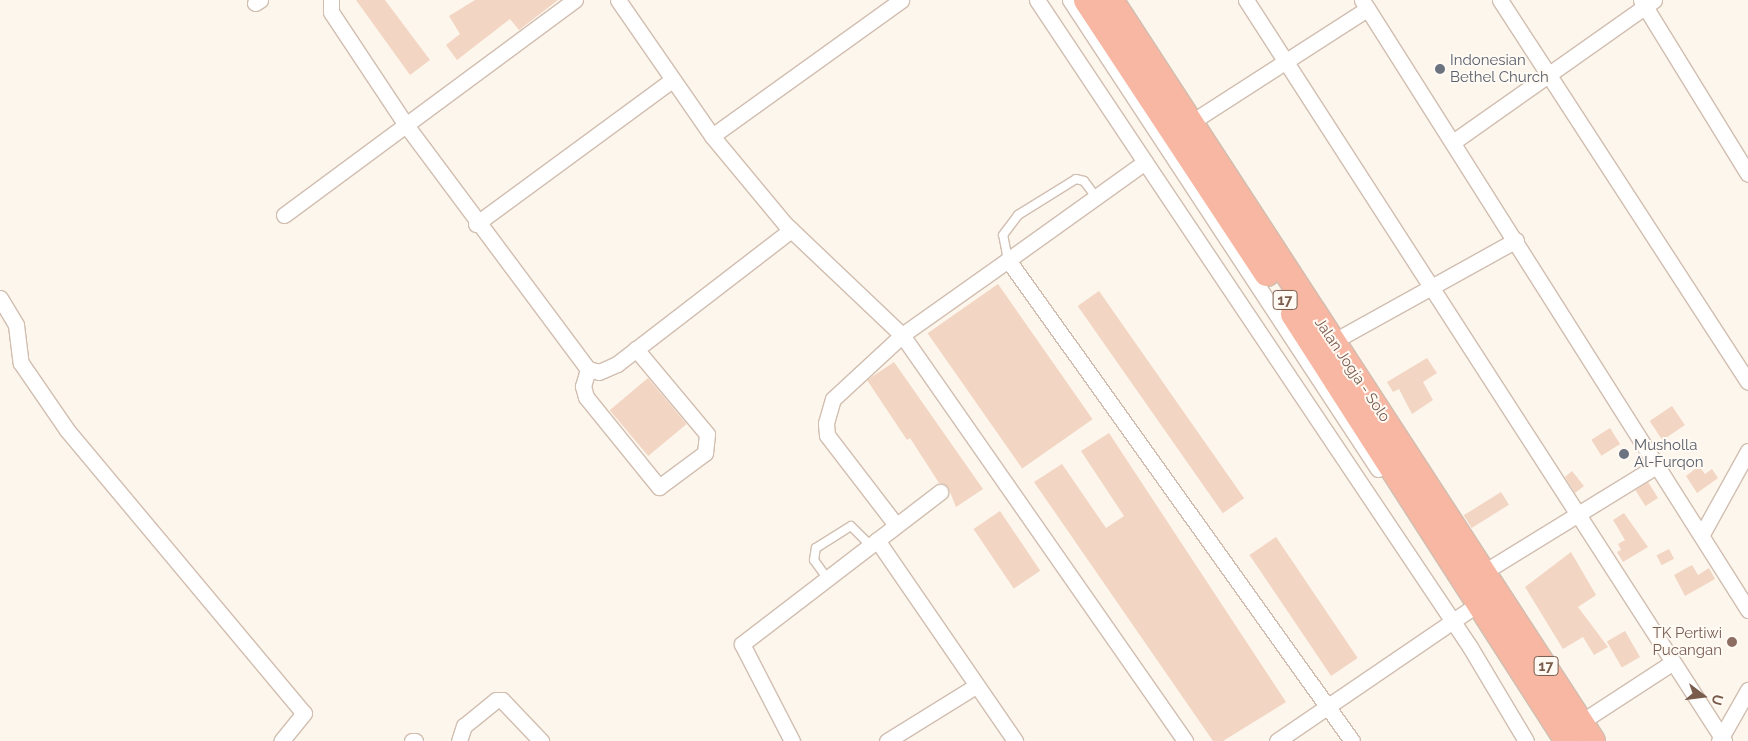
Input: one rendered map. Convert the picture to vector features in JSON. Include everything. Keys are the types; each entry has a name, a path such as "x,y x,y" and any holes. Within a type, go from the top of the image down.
{"highway":[{"name":"Jalan Jogja - Solo","path":"1087,0 1447,560 1484,593"},
{"name":"Jalan Jogja - Solo","path":"1110,0 1334,341 1484,593 1581,735"}],"street":[{"path":"331,0 332,12 406,125 476,224 588,369 605,370 636,349 791,230"},
{"path":"284,215 575,0"},
{"path":"618,0 671,82 712,136 791,230 902,335 1185,741"},
{"path":"712,136 902,0"},
{"path":"1037,0 1451,620 1526,741"},
{"path":"1070,0 1447,560"},
{"path":"1246,0 1579,515 1670,664 1721,740 1748,690"},
{"path":"1500,0 1748,382"},
{"path":"1453,142 1647,2 1748,174"},
{"path":"1190,123 1364,5 1516,240 1748,610"},
{"path":"476,224 671,82"},
{"path":"896,525 827,435 826,423 833,399 902,335 1145,162"},
{"path":"1334,341 1516,240"},
{"path":"1008,260 1352,741"},
{"path":"0,298 16,325 21,363 67,430 304,713 281,741"},
{"path":"588,369 583,386 586,397 659,487 706,453 707,434 636,349"},
{"path":"1702,534 1748,451"},
{"path":"1277,741 1326,704 1451,620 1579,515 1658,465"},
{"path":"792,741 742,644 940,492"},
{"path":"873,543 1014,741"},
{"path":"1484,593 1555,741"},
{"path":"1581,735 1670,664"},
{"path":"887,741 974,687"},
{"path":"459,741 464,726 496,700 502,700 541,741"}],"lane":[{"path":"1008,260 1003,235 1018,215 1076,179 1084,181 1096,197"},
{"path":"828,578 814,560 816,548 851,526 873,543"}],"building":[{"path":"356,0 385,0 430,60 410,75"},
{"path":"475,0 558,0 519,30 510,19 457,60 446,45 460,34 449,16"},
{"path":"998,284 1093,419 1022,468 928,333"},
{"path":"1099,291 1244,498 1223,513 1078,306"},
{"path":"1427,358 1437,373 1423,382 1433,400 1412,414 1399,389 1393,392 1387,382"},
{"path":"894,362 983,489 956,507 948,487 939,483 910,438 907,440 867,380"},
{"path":"648,378 687,424 648,456 610,410"},
{"path":"1672,406 1685,425 1662,440 1650,421"},
{"path":"1610,428 1620,444 1601,456 1591,440"},
{"path":"1109,433 1286,702 1223,741 1213,741 1034,482 1062,464 1106,528 1124,516 1081,451"},
{"path":"1699,466 1705,474 1712,469 1718,478 1697,493 1686,476"},
{"path":"1572,471 1584,486 1575,493 1565,477"},
{"path":"1648,482 1658,498 1645,506 1635,490"},
{"path":"1501,492 1509,505 1472,528 1464,515"},
{"path":"1000,511 1040,571 1014,589 973,529"},
{"path":"1624,513 1648,547 1623,562 1617,552 1621,550 1618,544 1625,540 1613,520"},
{"path":"1276,537 1358,658 1331,676 1249,555"},
{"path":"1669,549 1674,559 1662,565 1657,555"},
{"path":"1571,552 1596,595 1578,607 1608,647 1594,655 1583,637 1563,649 1525,587"},
{"path":"1692,565 1698,575 1709,568 1715,579 1685,596 1674,575"},
{"path":"1625,631 1640,657 1622,667 1607,642"}],"place":[{"name":"Indonesian Bethel Church","path":"1440,69"},
{"name":"Musholla Al-Furqon","path":"1624,454"},
{"name":"TK Pertiwi Pucangan","path":"1732,642"}]}
